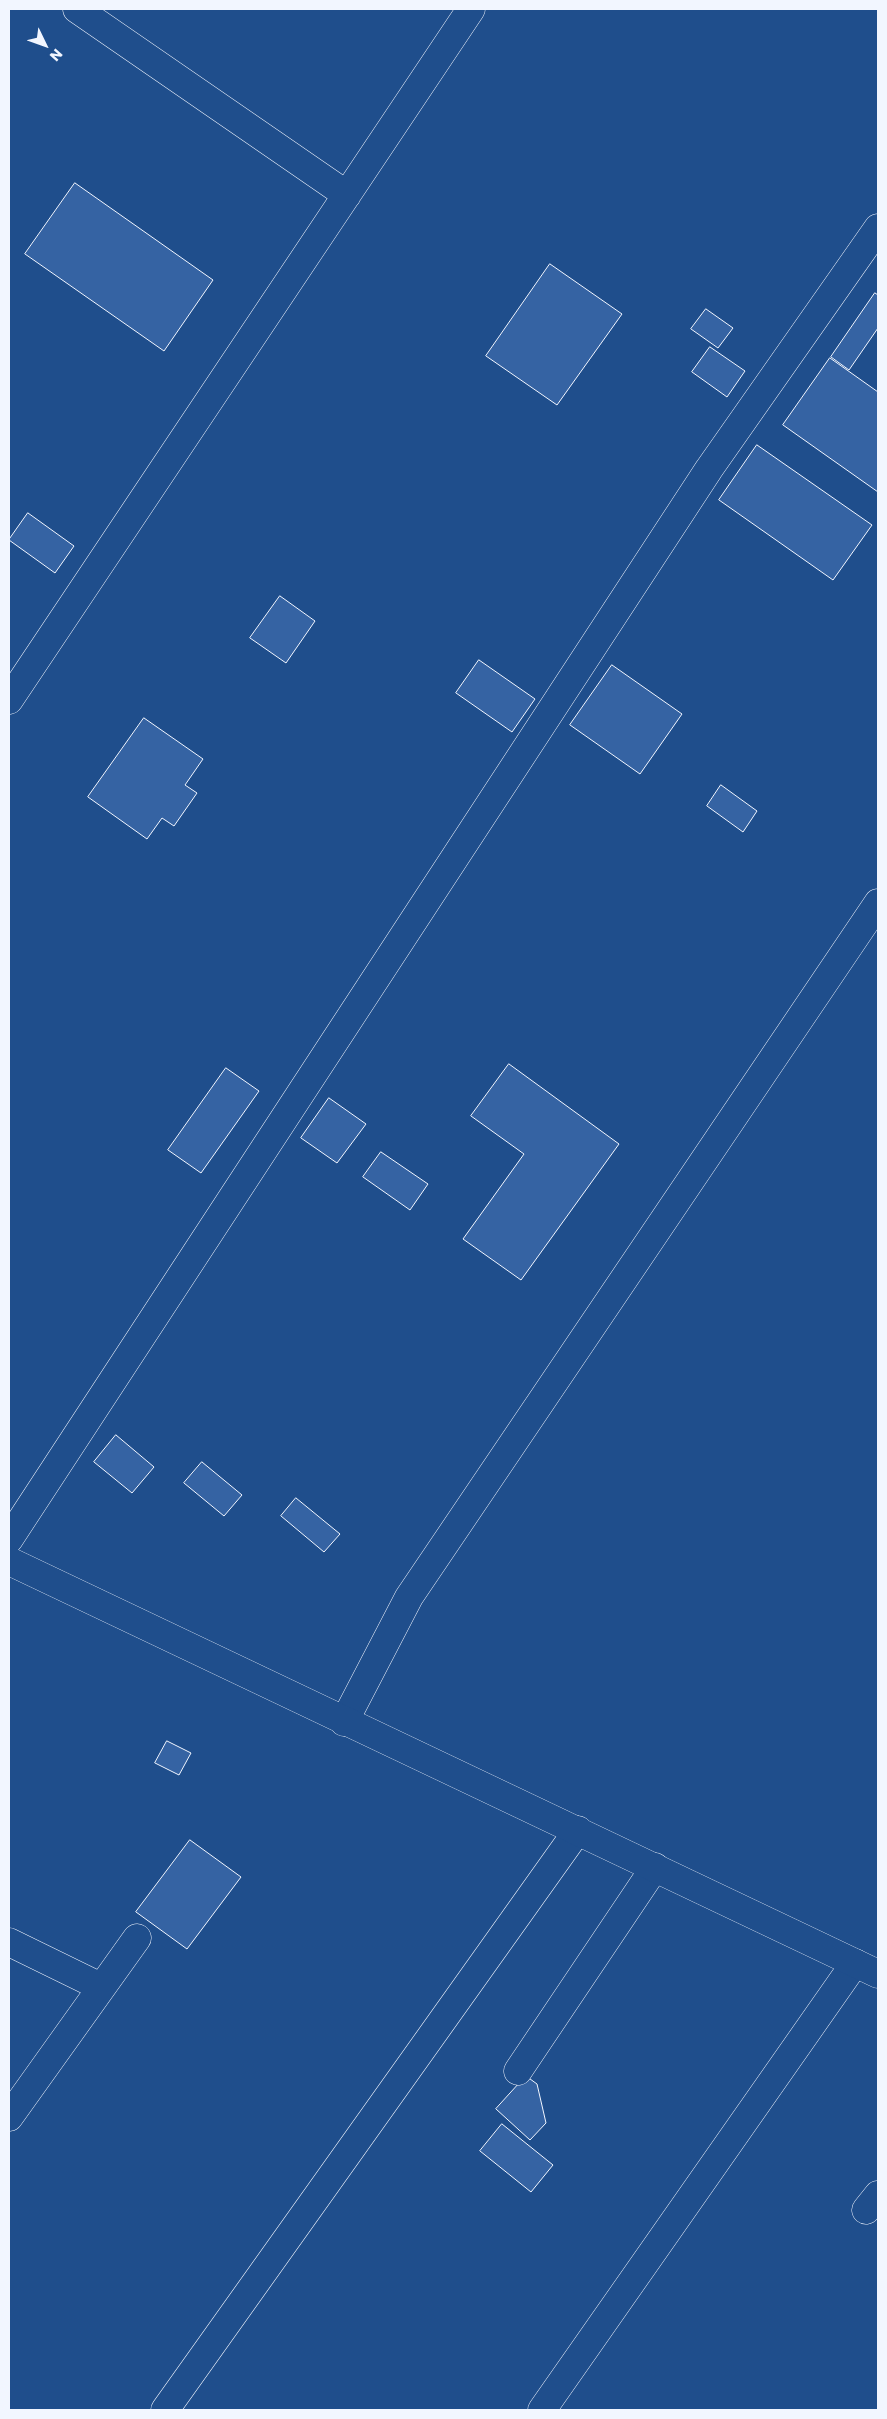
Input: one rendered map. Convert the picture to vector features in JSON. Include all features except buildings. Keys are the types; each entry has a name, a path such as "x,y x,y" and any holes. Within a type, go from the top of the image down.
{"street":[{"path":"77,9 347,195"},
{"path":"9,700 471,9"},
{"path":"9,1539 709,469 878,228"},
{"path":"344,1722 409,1597 878,903"},
{"path":"9,1561 344,1722 655,1866 867,1968 542,2410"},
{"path":"165,2410 578,1830"},
{"path":"518,2071 655,1866"},
{"path":"9,2117 136,1938"},
{"path":"9,1942 101,1988"}]}
